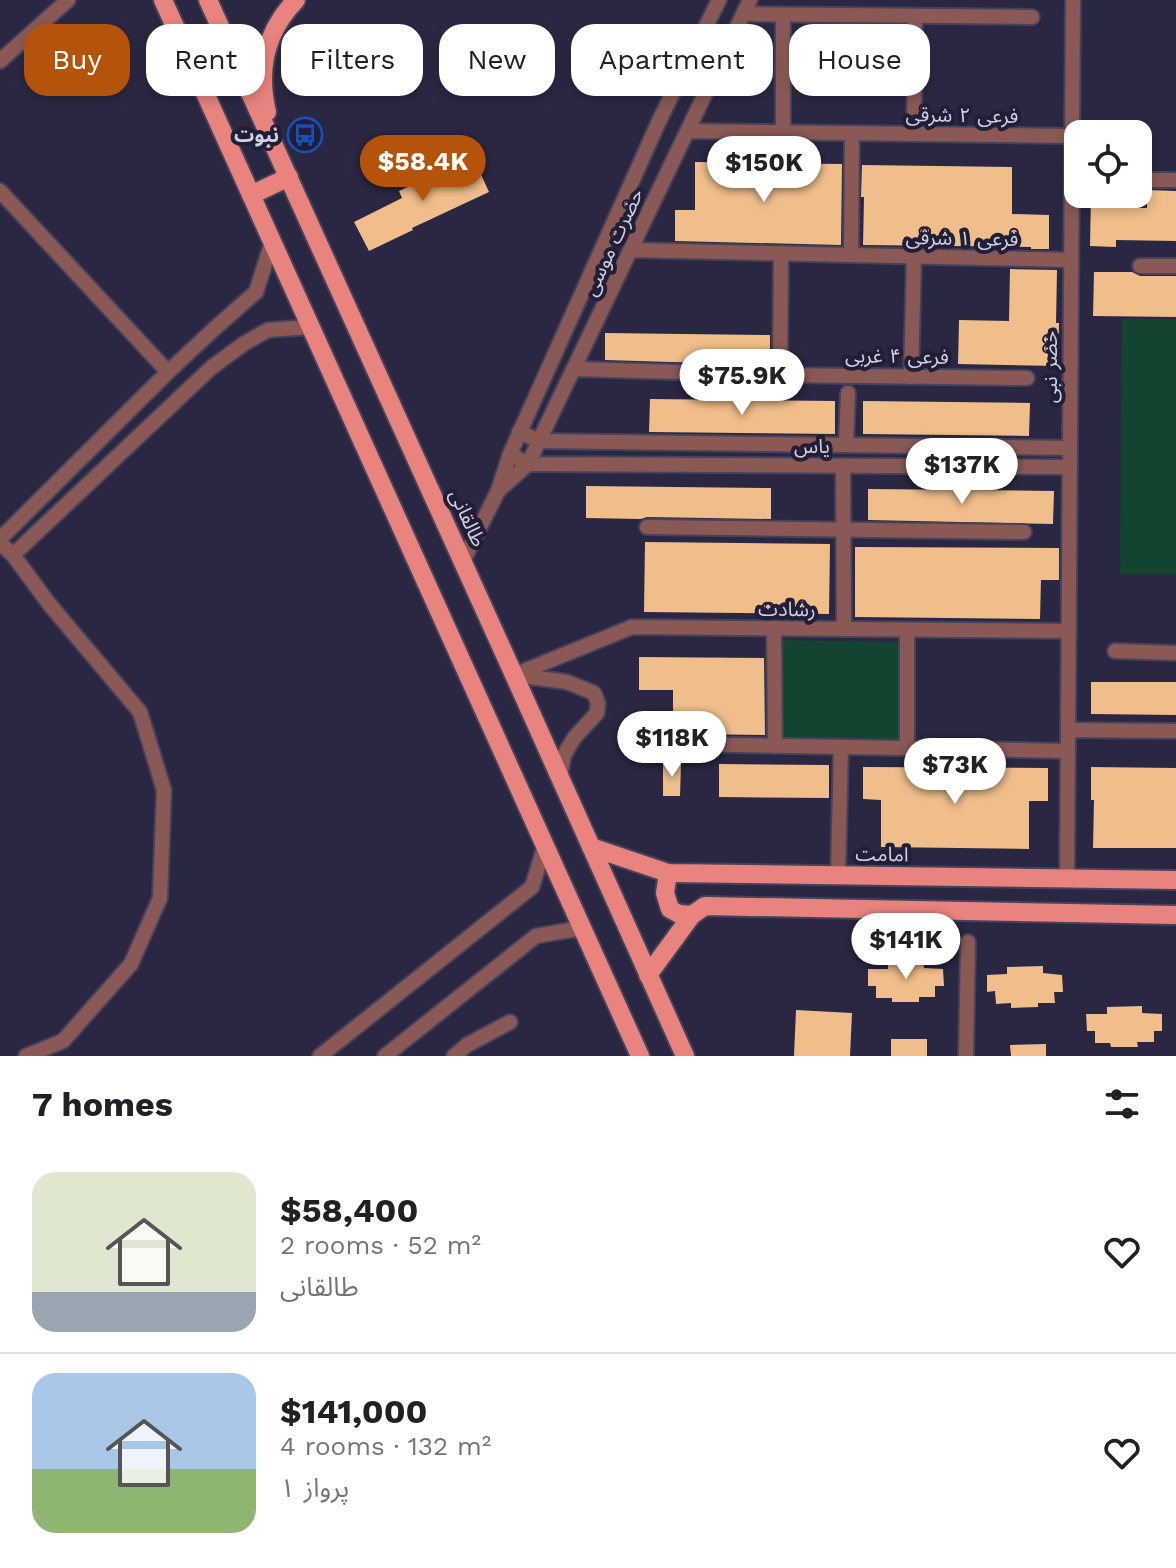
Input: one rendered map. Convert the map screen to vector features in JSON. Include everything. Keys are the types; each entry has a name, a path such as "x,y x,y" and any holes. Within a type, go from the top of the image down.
{"main road":[{"path":"163,0 640,1056"},
{"name":"طالقانی","path":"208,0 685,1056"},
{"path":"274,142 265,104 263,75 269,40 283,13 296,0"},
{"path":"251,195 289,177"},
{"name":"امامت","path":"591,847 668,873 1176,880"},
{"path":"668,873 665,893 670,909 679,914 692,915"},
{"path":"648,975 692,915 705,906 1176,915"}],"street":[{"path":"0,61 68,0"},
{"name":"حضرت موسی","path":"463,561 498,491 519,432 660,119 719,0"},
{"name":"حضرت موسی","path":"498,491 528,464 540,441 750,0"},
{"path":"852,0 853,16"},
{"name":"خضر نبی","path":"1072,120 1073,0"},
{"path":"743,14 1032,17"},
{"path":"783,15 783,132"},
{"path":"914,134 915,16"},
{"name":"فرعی ۲ شرقی","path":"688,131 1064,136"},
{"path":"851,255 852,133"},
{"path":"1152,180 1176,180"},
{"path":"0,191 168,372"},
{"name":"خضر نبی","path":"1067,879 1074,208"},
{"path":"26,1056 63,1041 131,964 160,898 164,790 140,712 0,541 168,372 256,292 272,242"},
{"name":"فرعی ۱ شرقی","path":"631,250 1071,260"},
{"path":"780,375 781,253"},
{"path":"911,377 914,257"},
{"path":"1140,266 1176,266"},
{"path":"13,555 212,367 268,330 310,327"},
{"name":"فرعی ۴ غربی","path":"575,369 1027,378"},
{"path":"846,444 848,393"},
{"name":"یاس","path":"519,432 540,441 1070,448"},
{"name":"یاس","path":"510,454 528,464 1070,467"},
{"path":"843,466 844,629"},
{"path":"647,527 1024,532"},
{"name":"رشادت","path":"514,675 632,627 1069,631"},
{"path":"774,628 775,746"},
{"path":"907,630 907,748"},
{"path":"1115,651 1176,653"},
{"path":"514,675 567,682 594,693 598,703 597,713 569,746 560,776"},
{"path":"1068,730 1176,731"},
{"path":"684,744 1068,751"},
{"path":"838,875 841,747"},
{"path":"320,1056 532,887 545,845"},
{"path":"385,1056 536,936 582,928"},
{"path":"966,1056 968,942"},
{"path":"454,1056 467,1045 510,1022"}],"green space":[{"path":"1122,319 1176,319 1176,574 1120,574"},
{"path":"782,640 899,642 898,741 781,739"}],"building":[{"path":"473,157 489,192 369,251 354,222 402,198 399,191"},
{"path":"695,162 842,164 841,245 675,241 675,210 695,210"},
{"path":"862,165 1012,167 1012,214 1049,215 1049,249 863,245"},
{"path":"1152,190 1176,191 1176,241 1116,240 1116,247 1090,246 1091,208 1152,208"},
{"path":"1010,269 1057,270 1058,366 958,364 959,320 1009,321"},
{"path":"1094,272 1176,276 1176,317 1093,316"},
{"path":"605,333 770,335 770,365 605,360"},
{"path":"650,399 835,401 835,434 649,432"},
{"path":"863,401 1030,403 1029,436 863,434"},
{"path":"586,486 771,488 771,519 586,518"},
{"path":"868,489 1054,491 1053,524 868,520"},
{"path":"645,542 830,544 829,614 644,612"},
{"path":"855,547 1059,548 1059,580 1041,580 1040,619 855,617"},
{"path":"639,657 764,658 765,735 684,734 673,738 673,690 639,690"},
{"path":"1091,682 1176,682 1176,715 1091,714"},
{"path":"663,763 681,763 680,796 663,796"},
{"path":"719,764 829,765 829,798 719,797"},
{"path":"863,767 1048,768 1048,801 1029,801 1029,849 881,847 881,800 863,799"},
{"path":"1091,767 1176,768 1176,848 1093,848"},
{"path":"923,961 924,968 943,969 944,986 935,986 935,997 919,997 919,1002 892,1002 892,998 876,998 876,986 868,986 868,969 888,969 888,962"},
{"path":"1043,966 1043,973 1062,975 1063,992 1054,992 1055,1003 1011,1008 1011,1003 996,1004 995,991 987,992 987,975 1007,974 1007,967"},
{"path":"1142,1006 1142,1013 1162,1014 1162,1031 1154,1031 1154,1042 1137,1042 1138,1047 1111,1047 1110,1043 1095,1043 1095,1031 1087,1031 1086,1014 1107,1014 1107,1007"},
{"path":"796,1010 852,1013 850,1056 794,1056"},
{"path":"891,1039 927,1039 927,1056 891,1056"},
{"path":"1046,1044 1046,1056 1011,1056 1010,1045"}],"place":[{"name":"نبوت","path":"305,135"}]}
